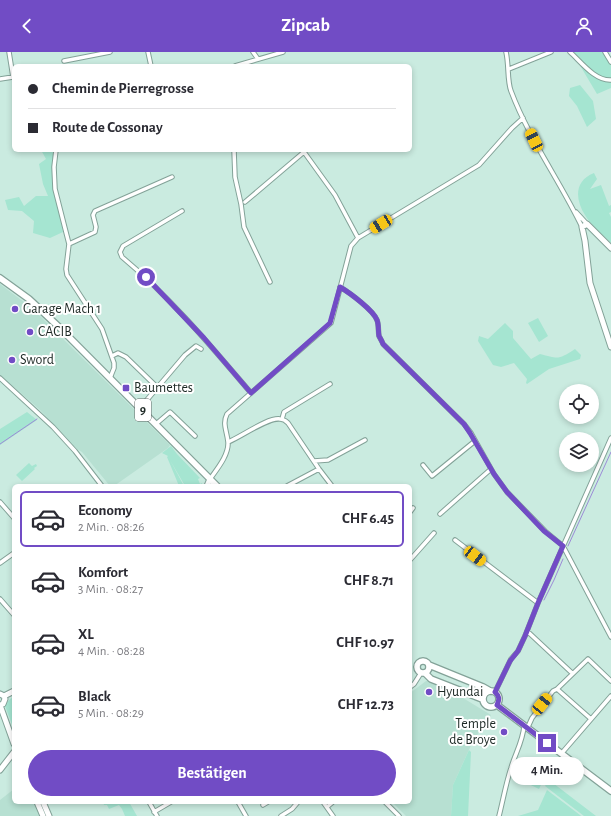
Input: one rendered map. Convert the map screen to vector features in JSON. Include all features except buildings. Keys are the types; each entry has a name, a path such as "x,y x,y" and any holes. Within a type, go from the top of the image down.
{"main road":[{"name":"9","path":"0,278 29,299 215,484"},
{"path":"412,662 417,664 423,661 493,692 498,696 499,701 493,708 488,708 484,705 482,699 484,694 493,692"},
{"path":"417,664 416,668 418,671 431,679 482,699"},
{"path":"423,673 429,670 429,664"},
{"path":"497,705 611,791"}],"street":[{"path":"9,52 12,71"},
{"path":"64,62 110,52"},
{"path":"148,52 151,64"},
{"path":"253,52 258,59"},
{"path":"242,64 283,52"},
{"path":"506,52 509,69 510,90 534,140 574,210 582,227 590,283 611,347"},
{"path":"509,69 551,52"},
{"path":"570,52 592,73 604,80 611,80"},
{"path":"604,52 611,62"},
{"path":"0,79 12,77"},
{"path":"208,484 225,454 228,442 225,430 225,418 227,414 330,323 352,246 358,238 478,165 523,118"},
{"path":"56,152 54,167 56,189 69,244 66,269 67,275 102,329 112,356 114,368 110,378"},
{"path":"234,152 235,177 244,227 270,282"},
{"path":"245,202 304,152 335,195 358,238"},
{"path":"69,244 95,232 96,227 93,215 95,211 172,177"},
{"path":"574,210 611,248"},
{"path":"182,212 123,246 120,252 122,257 146,277 176,308 251,393"},
{"path":"582,227 587,224"},
{"path":"340,287 351,293 373,314 377,319 379,335 383,344 464,424 491,469 507,492 544,531 563,546 611,637"},
{"path":"140,408 190,350 196,346 201,349"},
{"path":"112,356 118,353 126,357 158,388"},
{"path":"0,378 53,427 75,451 100,484"},
{"path":"282,419 284,412 330,384"},
{"path":"156,424 170,412 195,436"},
{"path":"228,442 268,421 282,419 288,423 319,470 330,484"},
{"path":"493,692 511,659 518,651 611,439"},
{"path":"314,461 328,460 365,440"},
{"path":"424,465 432,476 475,441"},
{"path":"440,514 491,469"},
{"path":"290,484 319,470"},
{"path":"0,502 12,516"},
{"path":"412,558 434,533"},
{"path":"454,540 538,603"},
{"path":"0,563 12,554"},
{"path":"0,599 12,614"},
{"path":"527,631 572,673"},
{"path":"499,816 516,750 542,704 553,690 558,689 572,673 588,659 611,681"},
{"path":"412,686 423,673"},
{"path":"558,689 591,719"},
{"path":"12,692 2,695 5,701 4,704 0,705 12,738"},
{"path":"561,754 611,696"},
{"path":"523,737 528,729"},
{"path":"0,770 12,755"},
{"path":"40,804 43,816"},
{"path":"41,804 49,816"},
{"path":"149,804 156,816"},
{"path":"154,812 168,804"},
{"path":"239,804 246,816"},
{"path":"282,816 296,804"},
{"path":"325,804 333,816"},
{"path":"327,807 331,804"},
{"path":"387,804 398,816"}],"shaded area":[{"path":"572,52 602,52 611,65 611,88 597,94"},
{"path":"580,85 593,101 596,119 587,127 577,106 569,96 570,88"},
{"path":"42,152 53,152 55,158 55,189 63,232 50,238 33,233 34,221 22,211 8,210 5,200 19,197 24,206 36,196 48,196 43,184 39,164 46,159"},
{"path":"594,173 597,179 590,189 601,185 609,206 611,205 611,212 609,213 611,217 611,243 590,222 579,203 578,191 580,186 587,176"},
{"path":"0,284 41,317 170,445 168,448 117,484 108,484 82,452 77,449 39,409 0,375"},
{"path":"538,318 548,336 539,342 528,323"},
{"path":"505,323 513,331 513,338 531,359 540,354 558,358 575,349 581,355 580,359 549,369 527,384 527,379 514,363 501,367 493,365 478,341 479,336 488,339"},
{"path":"27,412 37,420 0,445 0,429"},
{"path":"171,446 200,478 198,479 200,484 184,484 170,460 183,484 178,484 167,457 168,456 162,453"},
{"path":"29,463 32,466 36,464 37,466 22,481 16,475"},
{"path":"426,681 431,681 440,684 491,715 473,741 453,785 451,816 406,816 394,804 412,804 412,692"},
{"path":"12,698 12,725 5,706"},
{"path":"469,750 471,752 468,816 451,816 453,785"},
{"path":"517,758 547,772 539,789 512,776"},
{"path":"549,780 596,816 584,816 545,786"},
{"path":"547,790 581,816 518,816 538,810"},
{"path":"12,791 12,804 37,804 42,816 0,816 0,800"},
{"path":"130,804 137,816 125,816 119,805 109,809 107,805 104,805"}],"waterway":[{"path":"0,444 37,419"},
{"path":"568,546 611,452"},
{"path":"544,600 563,559"}],"place":[{"name":"Garage Mach 1","path":"15,309"},
{"name":"CACIB","path":"30,332"},
{"name":"Sword","path":"12,360"},
{"name":"Baumettes","path":"126,388"},
{"name":"Hyundai","path":"429,692"},
{"name":"Temple de Broye","path":"504,732"}],"route":[{"path":"146,277 204,338 251,393 330,323 340,287 351,293 373,314 377,319 379,335 383,344 464,424 494,474 507,492 544,531 563,546 525,636 518,651 511,659 498,683 495,692 499,701 497,705 547,743"}]}
